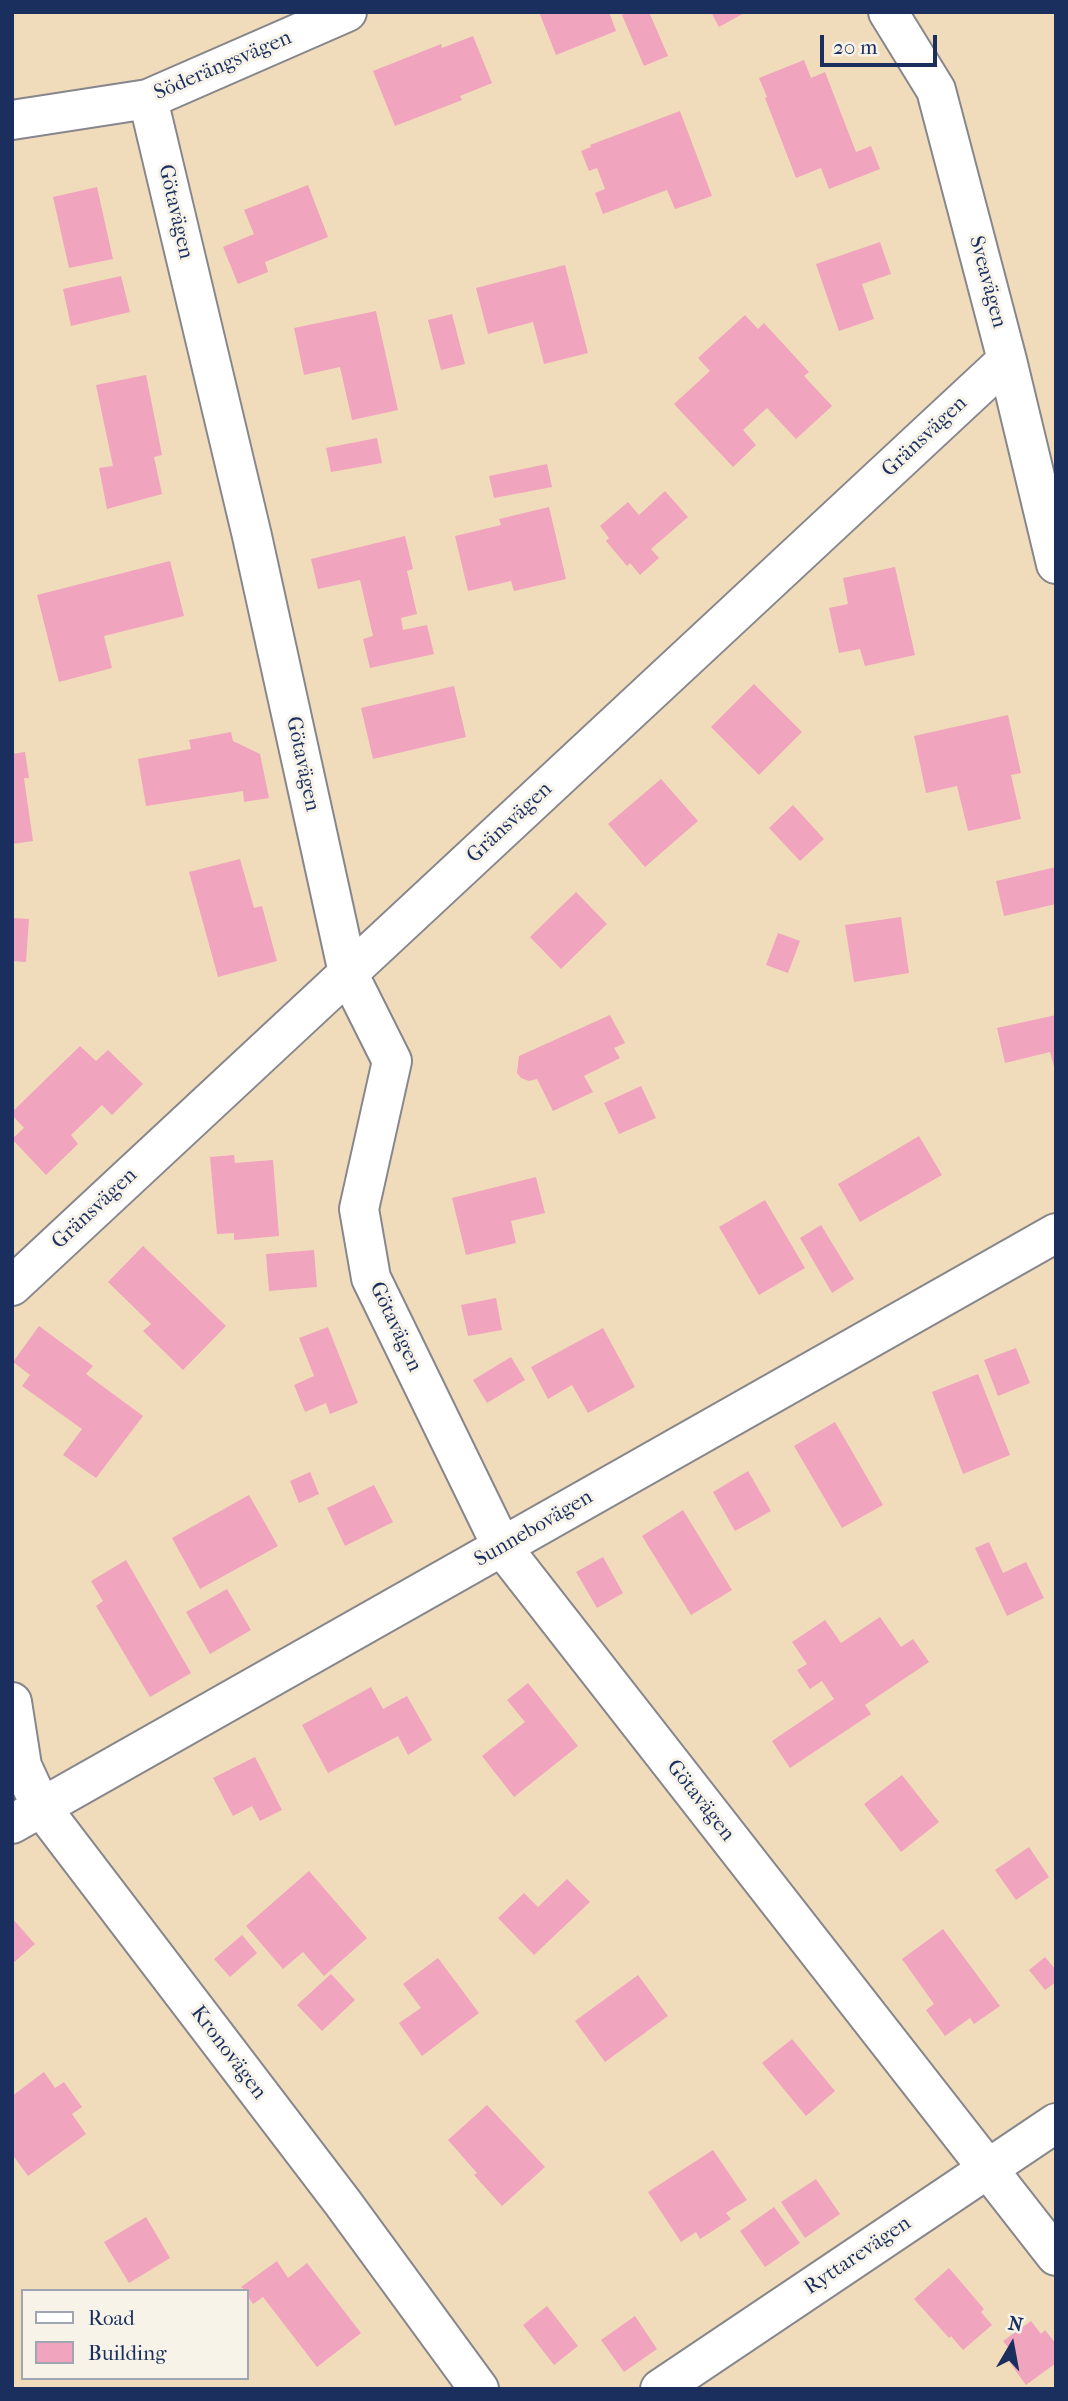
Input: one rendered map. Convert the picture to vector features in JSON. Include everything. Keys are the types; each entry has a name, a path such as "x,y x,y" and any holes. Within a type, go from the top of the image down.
{"street":[{"name":"Söderängsvägen","path":"12,120 148,99 347,12"},
{"name":"Sveavägen","path":"888,12 936,90 1007,360 1056,564"},
{"name":"Götavägen","path":"148,99 253,536 348,973 392,1061 359,1209 371,1278 502,1547 1056,2256"},
{"name":"Gränsvägen","path":"12,1286 1007,360"},
{"name":"Sunnebovägen","path":"27,1815 1056,1233"},
{"name":"Kronovägen","path":"12,1702 27,1815 335,2192 479,2389"},
{"name":"Ryttarevägen","path":"660,2389 1056,2123"}],"building":[{"path":"539,12 609,12 616,31 556,55"},
{"path":"627,12 649,12 668,56 644,66 622,15"},
{"path":"711,12 746,12 719,27"},
{"path":"473,36 492,83 460,96 462,100 395,126 373,71 441,44 442,48"},
{"path":"804,60 811,78 825,72 856,152 871,146 880,169 829,189 821,168 796,178 759,78"},
{"path":"680,111 712,196 675,209 667,190 603,214 595,193 605,189 597,168 589,171 581,151 591,147 590,145"},
{"path":"308,185 328,237 265,262 268,272 238,284 223,247 254,234 244,210"},
{"path":"97,187 113,259 69,268 53,197"},
{"path":"880,242 891,274 862,284 874,319 839,331 816,264"},
{"path":"565,265 588,353 544,364 533,322 488,334 476,288"},
{"path":"121,276 130,312 71,326 63,289"},
{"path":"376,311 398,410 352,420 340,367 304,375 294,328"},
{"path":"452,314 465,364 441,370 428,320"},
{"path":"745,315 758,329 764,323 809,372 804,376 832,406 796,439 767,408 743,430 756,445 733,467 674,404 710,371 698,358"},
{"path":"146,375 162,455 154,457 162,494 107,509 99,468 113,466 96,385"},
{"path":"377,438 382,463 331,472 326,448"},
{"path":"547,464 552,487 494,498 489,476"},
{"path":"665,491 688,517 651,549 659,558 640,575 630,563 627,566 606,541 609,538 600,526 628,502 639,515"},
{"path":"549,507 566,579 514,591 511,581 468,591 455,536 501,525 499,519"},
{"path":"405,536 413,569 407,571 417,614 401,618 403,630 427,625 434,654 370,668 363,639 373,636 360,580 318,589 311,559"},
{"path":"170,561 184,616 104,636 112,668 59,682 37,595"},
{"path":"895,567 915,655 865,666 860,649 839,653 829,608 848,604 843,578"},
{"path":"754,684 802,732 759,775 711,727"},
{"path":"454,686 466,737 373,759 361,708"},
{"path":"1008,715 1021,773 1011,775 1021,819 968,831 957,786 926,793 914,736"},
{"path":"231,732 233,741 260,754 269,798 244,802 243,791 146,806 138,759 191,749 189,740"},
{"path":"25,752 29,778 24,778 33,841 12,844 12,754"},
{"path":"661,779 698,821 645,867 608,824"},
{"path":"793,805 824,839 800,861 769,828"},
{"path":"240,859 254,908 262,906 277,961 218,977 189,872"},
{"path":"1056,867 1056,904 1004,916 996,881"},
{"path":"576,892 607,924 561,969 530,937"},
{"path":"901,917 909,973 854,982 845,925"},
{"path":"12,918 29,919 26,962 12,961"},
{"path":"778,933 800,941 788,973 766,965"},
{"path":"610,1015 625,1043 614,1048 620,1058 584,1076 593,1092 553,1111 537,1079 529,1081 517,1073 519,1056"},
{"path":"1056,1015 1056,1074 1050,1052 1005,1063 997,1028"},
{"path":"80,1046 96,1061 108,1050 143,1084 112,1115 102,1105 71,1135 78,1144 46,1175 12,1139 24,1128 12,1112"},
{"path":"641,1086 656,1118 619,1134 604,1103"},
{"path":"919,1136 942,1175 860,1222 838,1184"},
{"path":"234,1155 235,1163 273,1160 279,1236 234,1240 234,1233 217,1234 210,1157"},
{"path":"536,1177 545,1213 511,1221 516,1243 466,1255 452,1198"},
{"path":"765,1200 805,1268 759,1295 719,1227"},
{"path":"821,1225 854,1279 832,1293 800,1238"},
{"path":"143,1246 226,1326 183,1370 143,1331 151,1324 108,1282"},
{"path":"314,1250 317,1287 269,1291 266,1254"},
{"path":"496,1298 502,1330 468,1336 461,1305"},
{"path":"39,1326 93,1366 86,1374 143,1416 96,1478 63,1455 82,1429 22,1386 30,1375 13,1362"},
{"path":"328,1327 358,1403 330,1414 326,1403 305,1412 294,1385 314,1376 299,1338"},
{"path":"603,1328 635,1387 588,1413 572,1385 548,1399 531,1367"},
{"path":"1016,1348 1030,1383 998,1396 984,1360"},
{"path":"511,1357 525,1380 487,1403 473,1380"},
{"path":"978,1374 1010,1455 963,1474 932,1392"},
{"path":"835,1422 883,1505 842,1528 794,1446"},
{"path":"748,1471 771,1511 735,1531 713,1492"},
{"path":"310,1472 319,1494 299,1503 290,1481"},
{"path":"374,1485 393,1522 345,1546 327,1508"},
{"path":"249,1495 278,1546 200,1589 172,1538"},
{"path":"683,1510 732,1590 691,1615 642,1536"},
{"path":"989,1542 1003,1573 1026,1562 1044,1598 1007,1616 975,1548"},
{"path":"603,1557 623,1593 597,1608 576,1572"},
{"path":"126,1560 191,1673 150,1697 96,1606 103,1601 91,1581"},
{"path":"227,1589 251,1630 210,1654 186,1612"},
{"path":"880,1617 901,1647 913,1639 929,1662 865,1705 871,1714 790,1768 772,1741 834,1699 822,1681 810,1689 797,1670 807,1664 792,1642 825,1620 841,1643"},
{"path":"528,1683 578,1746 514,1797 482,1756 525,1722 507,1700"},
{"path":"371,1687 383,1709 407,1696 432,1740 408,1755 398,1736 328,1773 302,1725"},
{"path":"255,1757 282,1810 260,1821 252,1806 233,1816 213,1778"},
{"path":"902,1775 939,1822 901,1852 864,1804"},
{"path":"1029,1847 1049,1877 1016,1900 995,1870"},
{"path":"309,1871 367,1938 324,1976 303,1952 283,1969 246,1926"},
{"path":"567,1879 590,1902 534,1955 498,1918 524,1893 538,1907"},
{"path":"12,1918 35,1944 12,1964"},
{"path":"943,1929 1000,2006 974,2024 970,2018 945,2036 926,2010 934,2004 902,1959"},
{"path":"242,1935 257,1953 230,1977 214,1959"},
{"path":"1045,1957 1056,1970 1056,1982 1045,1990 1029,1970"},
{"path":"438,1958 479,2013 422,2056 399,2023 421,2008 403,1984"},
{"path":"331,1974 355,2000 322,2031 297,2005"},
{"path":"638,1975 668,2016 605,2062 575,2021"},
{"path":"792,2039 835,2091 806,2116 762,2063"},
{"path":"44,2072 55,2088 64,2082 82,2107 72,2114 86,2134 28,2176 12,2154 12,2096"},
{"path":"487,2105 545,2167 502,2206 448,2140"},
{"path":"713,2150 747,2200 726,2213 731,2219 700,2239 696,2232 681,2242 648,2192"},
{"path":"816,2179 840,2214 805,2238 781,2202"},
{"path":"774,2207 800,2243 765,2267 740,2231"},
{"path":"146,2217 170,2258 129,2283 104,2242"},
{"path":"277,2261 288,2278 307,2263 361,2333 317,2367 263,2297 253,2304 248,2296 248,2289 241,2287"},
{"path":"949,2268 984,2309 981,2312 992,2325 963,2350 914,2299"},
{"path":"547,2306 578,2346 554,2365 523,2325"},
{"path":"635,2316 657,2349 624,2372 601,2340"},
{"path":"1031,2321 1041,2334 1045,2330 1056,2344 1056,2363 1026,2385 1008,2360 1014,2355 1003,2341"}]}
